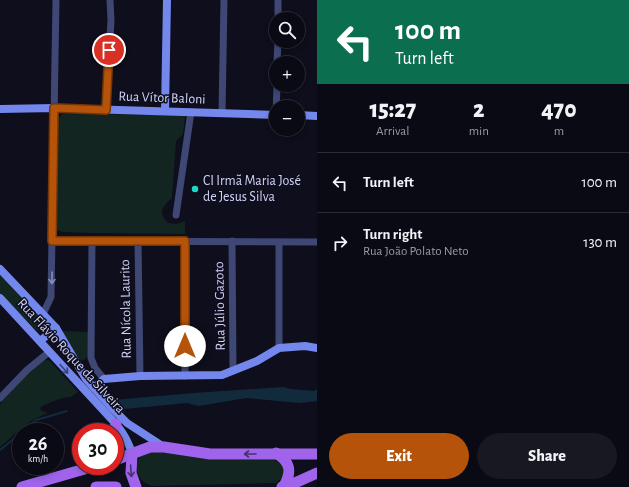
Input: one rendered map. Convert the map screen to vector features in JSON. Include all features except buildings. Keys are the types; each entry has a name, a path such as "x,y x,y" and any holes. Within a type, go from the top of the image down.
{"main road":[{"path":"124,457 150,447 164,446 210,454 317,454"},
{"path":"132,454 131,473 136,487"},
{"path":"276,454 283,458 288,464 290,471 289,478 283,487"},
{"path":"22,487 72,473"},
{"path":"283,487 317,473"},
{"path":"96,487 116,487"}],"street":[{"path":"43,314 51,297 56,0"},
{"path":"106,110 111,20 110,0"},
{"path":"165,111 167,0"},
{"path":"222,113 224,0"},
{"path":"278,0 278,12"},
{"name":"Rua Vítor Baloni","path":"0,109 54,108 269,115"},
{"path":"176,215 191,112"},
{"path":"305,115 317,116"},
{"path":"52,241 317,242"},
{"path":"92,241 92,358 93,364 104,379"},
{"name":"Rua Nícola Laurito","path":"138,241 140,376"},
{"path":"185,241 185,376"},
{"name":"Rua Júlio Gazoto","path":"232,241 233,370"},
{"path":"279,242 279,348"},
{"name":"Rua Flávio Roque da Silveira","path":"0,268 56,328 79,369 94,388 127,423 164,446"},
{"name":"Rua Flávio Roque da Silveira","path":"0,298 40,341 111,423"},
{"path":"40,341 56,328"},
{"path":"94,388 104,379 140,376 222,375 257,361 279,348 305,346 317,348"},
{"path":"0,398 27,370 49,352"},
{"path":"79,369 93,364"},
{"name":"Rua Flávio Roque da Silveira","path":"124,434 132,454"}],"green space":[{"path":"63,114 185,115 183,134 176,141 172,198 162,209 162,212 168,223 176,224 185,221 185,234 90,233 63,232 57,230 53,224 56,120"},
{"path":"0,273 45,321 46,325 44,329 40,331 35,329 0,293"},
{"path":"62,331 89,332 90,349 85,359 81,361"},
{"path":"43,361 50,361 78,392 71,397 56,400 41,407 40,409 42,411 48,413 28,423 12,423 12,437 0,447 0,404 23,377"},
{"path":"144,451 173,453 217,460 274,460 279,462 285,470 283,477 276,483 152,486 141,480 138,476 138,461"}],"water":[{"path":"283,387 314,391 317,389 317,401 300,403 246,398 199,406 187,403 124,409 113,400 194,393"}],"waterway":[{"path":"32,423 36,420 67,411"},
{"path":"0,450 12,440"}],"place":[{"name":"CI Irmã Maria José de Jesus Silva","path":"195,189"}],"route":[{"path":"109,50 106,110 54,108 52,241 185,241 185,346"}]}
